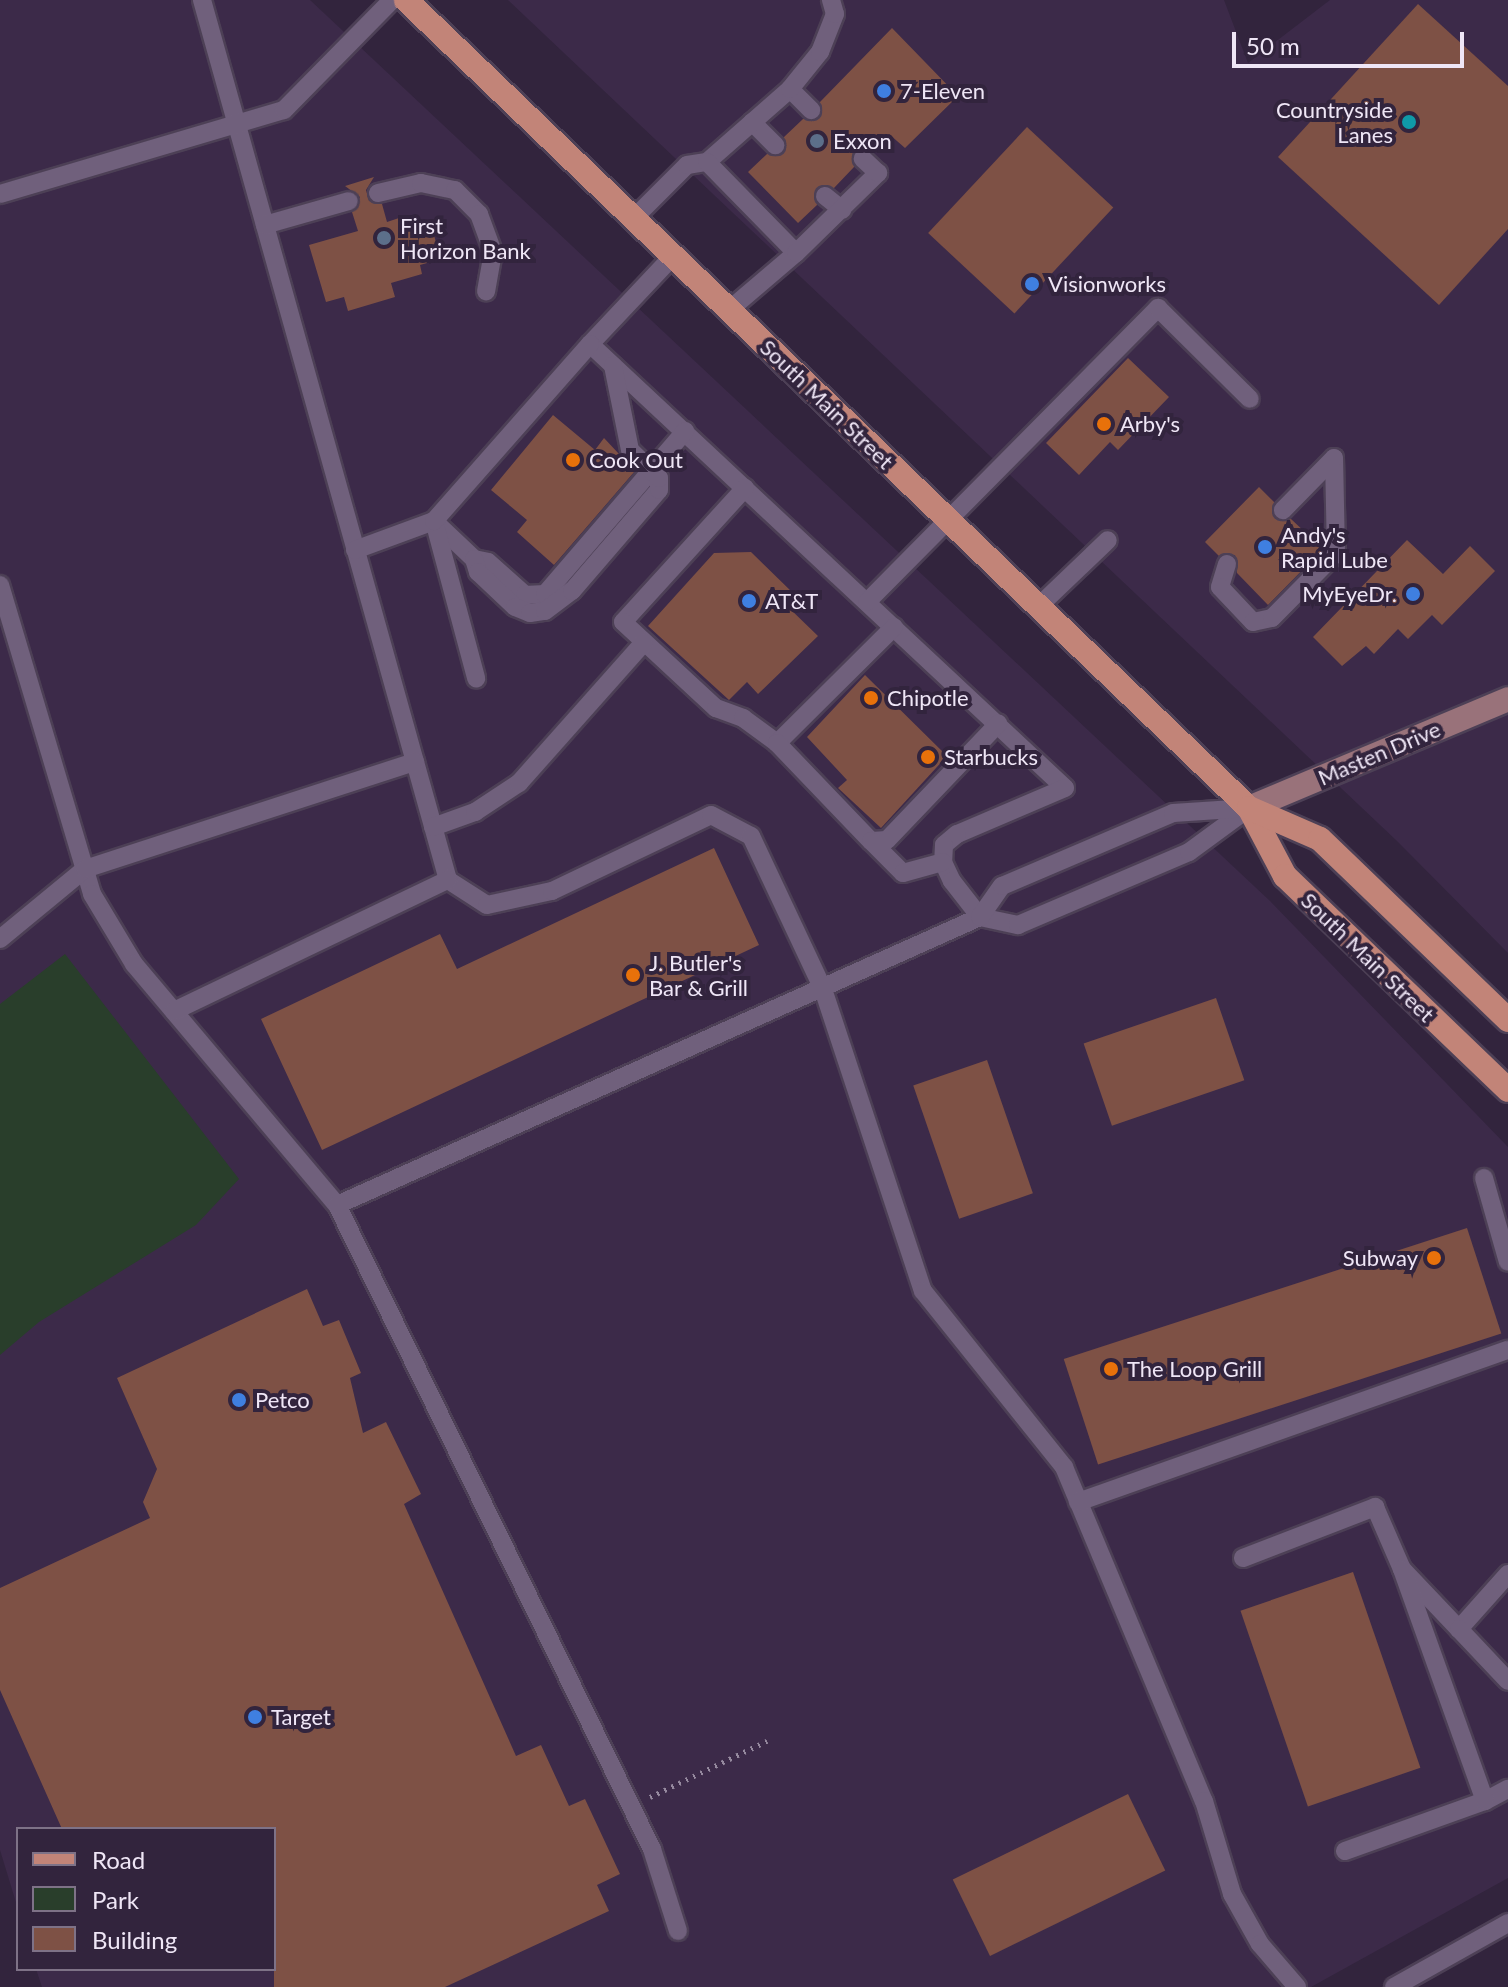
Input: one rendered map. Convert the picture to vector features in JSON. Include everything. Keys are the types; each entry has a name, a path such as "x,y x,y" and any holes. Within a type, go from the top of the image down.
{"main road":[{"name":"South Main Street","path":"406,0 1249,808 1285,876 1508,1090"},
{"name":"South Main Street","path":"1249,808 1320,839 1508,1020"}],"street":[{"name":"Masten Drive","path":"1249,808 1508,699"}],"lane":[{"path":"202,0 448,880 487,905 552,891 711,815 751,836 823,989 923,1291 1064,1467 1204,1801 1232,1894 1260,1944 1297,1987"},
{"path":"0,194 237,126 295,102 392,0"},
{"path":"633,219 687,165 707,162 790,89 820,52 835,14 831,0"},
{"path":"790,89 811,110"},
{"path":"752,122 775,145"},
{"path":"729,310 796,253 878,173 863,159"},
{"path":"707,162 796,253"},
{"path":"378,193 421,183 455,190 479,214 493,252 486,291"},
{"path":"825,196 842,210"},
{"path":"265,225 349,201"},
{"path":"355,550 434,521 590,344 673,256"},
{"path":"867,602 1158,308 1250,399"},
{"path":"590,344 1065,788 957,834 944,845 943,862 980,917 1018,925 1189,852 1249,808"},
{"path":"613,366 630,450 651,471"},
{"path":"434,521 474,559 488,562 525,595 545,594 685,431"},
{"path":"1227,564 1220,587 1253,622 1272,618 1336,553 1334,458 1283,510"},
{"path":"745,488 623,622 716,708 743,718 777,743 903,873 943,862"},
{"path":"434,521 476,678"},
{"path":"1039,606 1108,540"},
{"path":"0,585 92,894 134,964 337,1205 652,1849 678,1931"},
{"path":"777,743 894,627"},
{"path":"433,827 475,812 519,783 644,642"},
{"path":"871,841 887,840 998,724"},
{"path":"0,939 85,869 415,762"},
{"path":"337,1205 980,917 1002,886 1173,813 1249,808"},
{"path":"174,1011 448,880"},
{"path":"1484,1178 1508,1262"},
{"path":"1078,1502 1508,1350"},
{"path":"1243,1558 1375,1507 1402,1569 1485,1801"},
{"path":"1402,1569 1508,1681"},
{"path":"1459,1629 1506,1582"},
{"path":"1345,1851 1485,1801 1508,1789"},
{"path":"1394,1987 1508,1923"}],"path":[{"path":"631,1806 767,1741"}],"shaded area":[{"path":"0,0 310,0 1270,901 1508,1147 1508,1878 1311,1987 42,1987 37,1971 276,1971 276,1827 16,1827 16,1902 0,1850"},
{"path":"508,0 1224,0 1248,63 1330,0 1508,0 1508,953 1397,841"}],"green space":[{"path":"65,954 239,1179 196,1225 39,1322 0,1355 0,1004"}],"building":[{"name":"Countryside Lanes","path":"1418,4 1508,86 1508,229 1439,305 1278,157"},
{"path":"892,28 958,96 905,148 889,134 872,151 855,150 854,167 834,188 816,188 817,205 798,223 748,172 767,154 783,154 784,137 803,119 820,118 820,102"},
{"path":"1027,127 1113,207 1014,314 928,233"},
{"name":"First Horizon Bank","path":"374,177 366,190 369,201 382,204 387,222 405,216 408,228 430,222 441,259 420,265 422,274 391,283 395,297 348,311 344,297 326,302 309,245 358,231 352,212 360,197 345,186"},
{"name":"Arby's","path":"1128,358 1169,397 1118,450 1110,442 1079,475 1046,443"},
{"path":"553,415 595,450 604,438 635,471 554,565 517,532 527,520 491,490"},
{"name":"Andy's Rapid Lube","path":"1259,487 1274,502 1275,519 1291,519 1323,549 1268,605 1237,573 1235,555 1219,556 1205,542"},
{"name":"MyEyeDr.","path":"1407,540 1443,574 1470,546 1495,571 1442,625 1432,615 1408,639 1398,629 1374,654 1366,646 1342,666 1313,637"},
{"path":"751,552 794,594 786,605 818,636 758,694 747,682 729,700 648,626 714,553"},
{"path":"865,675 947,756 881,828 838,788 847,780 807,737"},
{"path":"714,848 759,945 322,1150 261,1019 440,934 457,969"},
{"path":"1216,998 1244,1080 1112,1126 1084,1044"},
{"path":"987,1060 1033,1193 959,1219 913,1085"},
{"path":"1467,1228 1501,1334 1098,1465 1064,1359"},
{"name":"Target","path":"307,1289 323,1326 339,1320 361,1373 350,1378 363,1433 386,1422 421,1494 404,1504 516,1756 541,1745 569,1806 585,1799 620,1874 597,1885 609,1911 445,1987 274,1987 276,1827 61,1827 0,1690 0,1588 150,1518 143,1502 157,1469 117,1378"},
{"path":"1353,1572 1420,1768 1308,1806 1240,1611"},
{"path":"1128,1794 1165,1870 990,1956 953,1879"}],"place":[{"name":"7-Eleven","path":"884,91"},
{"name":"Countryside Lanes","path":"1409,122"},
{"name":"Exxon","path":"817,141"},
{"name":"First Horizon Bank","path":"384,238"},
{"name":"Visionworks","path":"1032,284"},
{"name":"Arby's","path":"1104,424"},
{"name":"Cook Out","path":"573,460"},
{"name":"Andy's Rapid Lube","path":"1265,547"},
{"name":"MyEyeDr.","path":"1413,594"},
{"name":"AT&T","path":"749,601"},
{"name":"Chipotle","path":"871,698"},
{"name":"Starbucks","path":"928,757"},
{"name":"J. Butler's Bar & Grill","path":"633,975"},
{"name":"Subway","path":"1434,1258"},
{"name":"The Loop Grill","path":"1111,1369"},
{"name":"Petco","path":"239,1400"},
{"name":"Target","path":"255,1717"}]}
